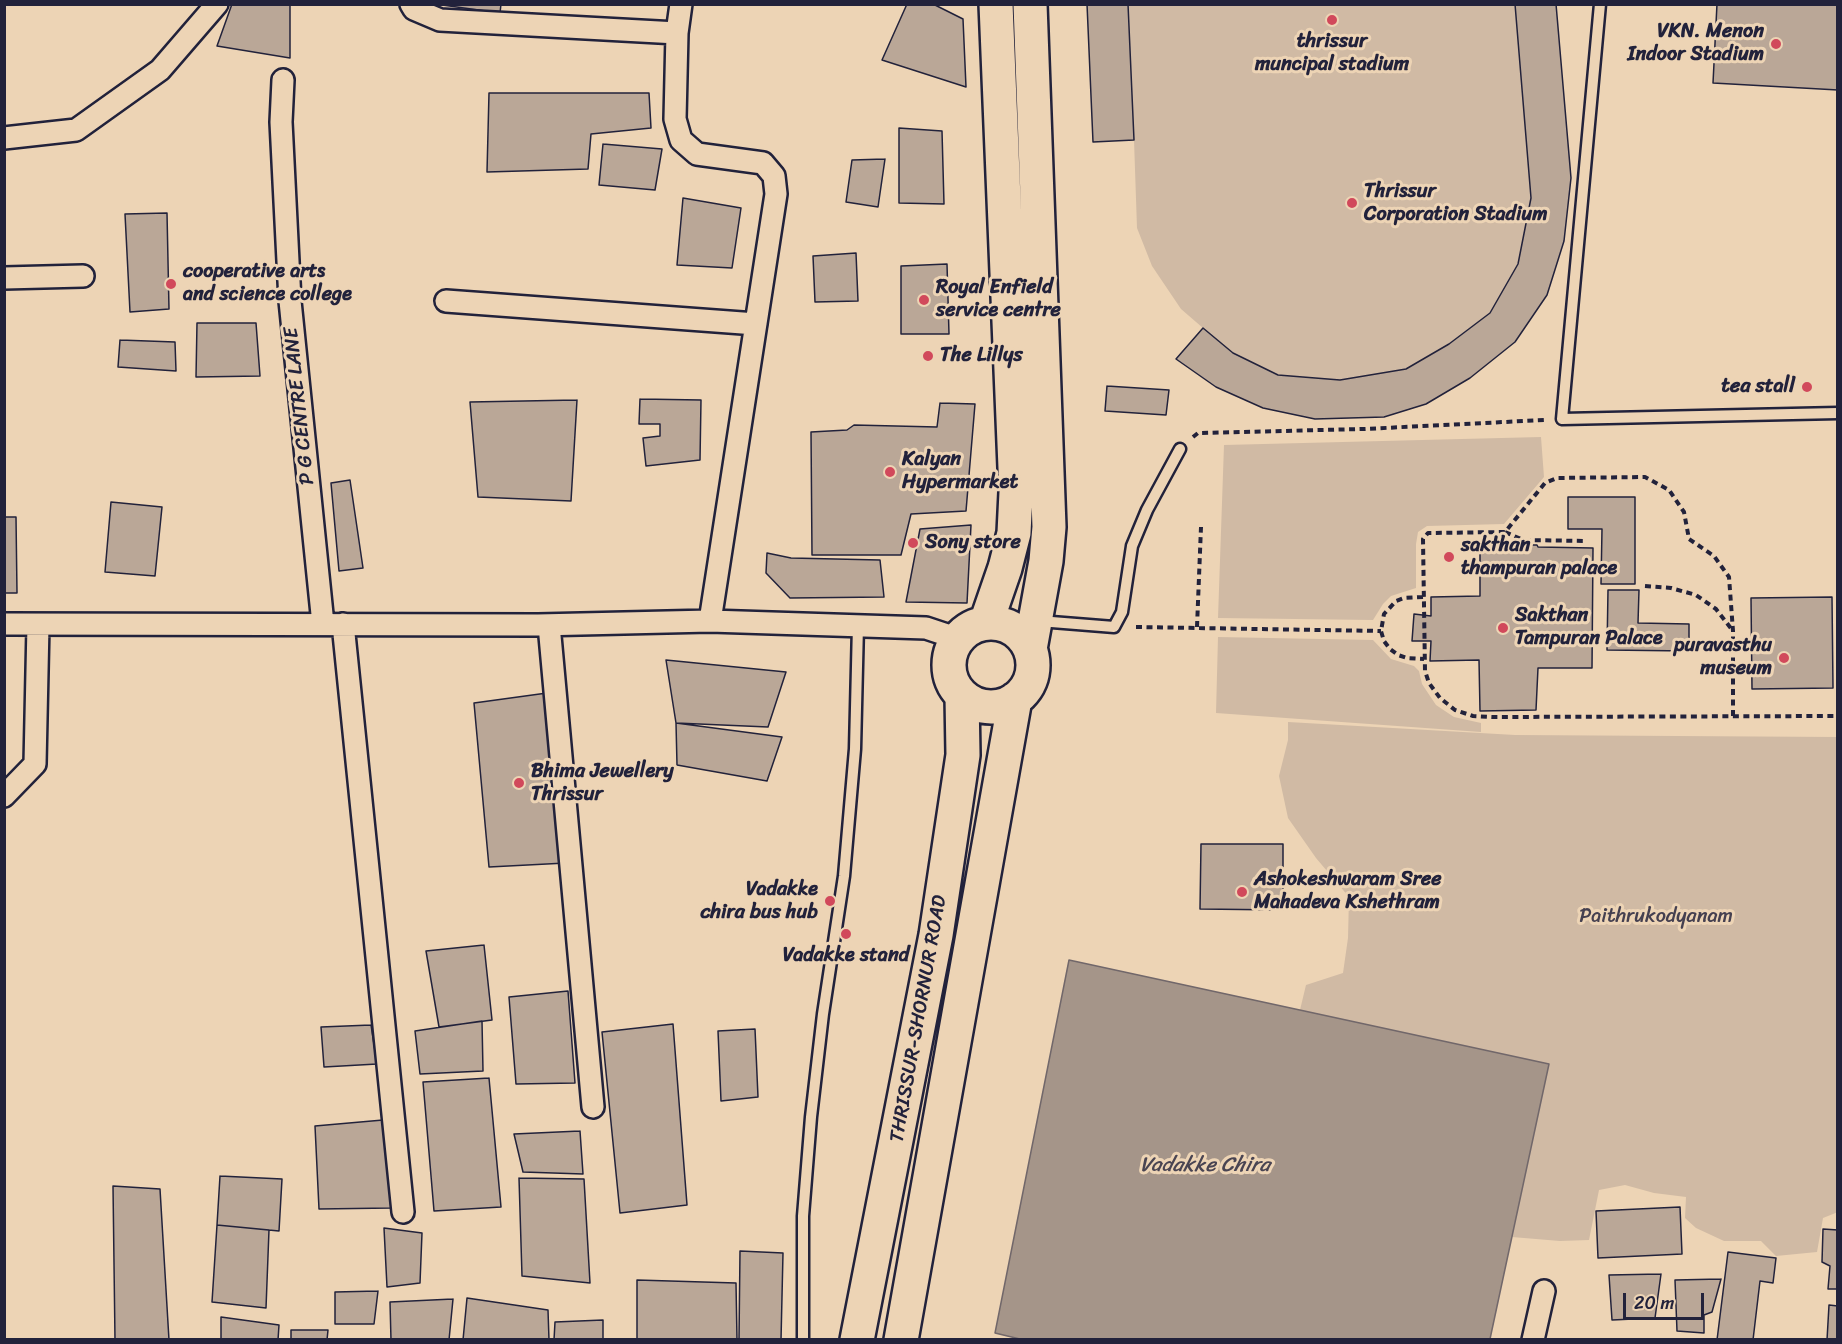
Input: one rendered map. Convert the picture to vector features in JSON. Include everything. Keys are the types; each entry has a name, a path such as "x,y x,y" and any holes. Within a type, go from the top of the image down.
{"main road":[{"path":"972,631 1014,533 1016,492 996,4"},
{"path":"1030,4 1049,527 1046,561 1033,634 1031,676 1025,689 1015,699 1002,705 988,707 962,696 953,684 949,672 949,658 954,645 972,631 999,624 1012,629 1022,637 1033,634"},
{"name":"THRISSUR-SHORNUR ROAD","path":"857,1340 936,935 963,755 962,696"},
{"name":"THRISSUR-SHORNUR ROAD","path":"901,1340 1015,699"}],"street":[{"path":"4,138 76,130 160,70 217,4"},
{"path":"411,4 414,9 440,21 677,33"},
{"path":"681,4 677,33 675,119 681,140 697,154 763,163 774,176 776,194 710,621"},
{"name":"P G CENTRE LANE","path":"283,80 281,122 290,301 333,624 403,1212"},
{"path":"4,278 83,276"},
{"path":"446,301 756,324"},
{"path":"4,624 549,625 710,621 972,631"},
{"path":"4,796 35,764 38,625"},
{"path":"549,625 593,1107"},
{"path":"1533,1340 1544,1291"}],"lane":[{"path":"1600,4 1562,419 1838,413"},
{"path":"1033,634 1114,627 1122,612 1132,546 1147,510 1180,449"},
{"path":"803,1340 803,1216 823,1014 844,876 855,749 858,625"}],"path":[{"path":"1180,449 1198,433 1364,429 1562,419"},
{"path":"1505,532 1545,483 1557,478 1645,477 1669,490 1684,512 1689,539 1714,556 1729,577 1733,632 1733,716"},
{"path":"1197,627 1201,527"},
{"path":"1587,541 1523,540 1505,532 1428,533 1423,539 1424,659 1429,683 1440,698 1455,710 1473,716 1838,716"},
{"path":"1645,586 1671,588 1696,595 1716,609 1733,632"},
{"path":"1423,597 1396,601 1384,615 1381,631 1384,641 1398,655 1424,659"},
{"path":"1114,627 1381,631"}],"green space":[{"name":"Thrissur Corporation Stadium","path":"1087,5 1556,5 1571,178 1564,241 1547,295 1515,342 1470,378 1426,404 1384,417 1315,419 1263,408 1216,387 1176,359 1203,328 1181,309 1152,266 1137,228 1134,140 1093,142"},
{"path":"1541,437 1544,477 1504,524 1427,526 1418,532 1416,588 1391,596 1373,620 1218,618 1224,445"},
{"path":"1218,637 1373,640 1391,659 1414,666 1419,671 1422,684 1436,705 1454,717 1481,723 1481,732 1216,713"},
{"name":"Paithrukodyanam","path":"1288,722 1515,735 1837,737 1838,1212 1823,1218 1817,1252 1776,1256 1761,1241 1724,1241 1696,1228 1685,1218 1686,1197 1654,1193 1625,1185 1599,1190 1589,1240 1560,1241 1512,1237 1549,1064 1300,1010 1306,985 1343,973 1348,938 1349,897 1316,858 1288,818 1279,776 1288,740"}],"water":[{"name":"Vadakke Chira","path":"1069,960 1549,1064 1490,1339 1024,1340 995,1333"}],"building":[{"path":"232,4 290,4 290,58 217,46"},
{"path":"435,4 501,4 500,13"},
{"path":"907,4 933,4 963,19 966,87 882,60"},
{"path":"1087,4 1128,4 1134,140 1093,142"},
{"path":"1515,4 1556,4 1571,178 1564,241 1547,295 1515,342 1470,378 1426,404 1384,417 1315,419 1263,408 1216,387 1176,359 1203,328 1233,353 1278,375 1340,380 1406,369 1449,344 1490,313 1518,264 1531,198"},
{"name":"VKN. Menon Indoor Stadium","path":"1717,4 1838,4 1838,90 1713,83"},
{"path":"489,93 649,93 651,128 591,134 588,169 487,172"},
{"path":"899,128 942,131 944,204 899,203"},
{"path":"603,144 662,149 655,190 599,185"},
{"path":"885,159 878,207 846,202 852,160"},
{"path":"683,198 741,208 732,268 677,265"},
{"path":"167,213 169,309 130,312 125,214"},
{"path":"856,253 858,301 815,302 813,256"},
{"name":"Royal Enfield service centre","path":"947,264 949,334 901,334 901,266"},
{"path":"197,323 256,323 260,376 196,377"},
{"path":"120,340 175,342 176,371 118,367"},
{"path":"1107,386 1169,390 1166,415 1105,411"},
{"path":"640,399 701,400 700,460 646,466 643,438 660,436 660,424 639,424"},
{"path":"577,400 571,501 478,497 470,402"},
{"name":"Kalyan Hypermarket","path":"940,403 975,404 966,511 911,514 901,555 812,555 811,432 847,430 854,425 937,427"},
{"path":"350,480 363,568 339,571 331,483"},
{"path":"1568,497 1635,497 1635,584 1601,584 1602,529 1568,529"},
{"path":"111,502 162,507 155,576 105,572"},
{"path":"4,517 16,517 17,593 4,593"},
{"path":"971,525 967,603 906,602 920,529"},
{"name":"Sakthan Tampuran Palace","path":"1480,545 1593,548 1592,668 1538,668 1536,710 1480,711 1479,660 1430,661 1431,641 1412,641 1414,614 1431,616 1431,597 1480,596"},
{"path":"767,553 791,558 880,560 884,597 790,598 766,573"},
{"path":"1608,590 1639,590 1638,623 1689,624 1689,651 1607,650"},
{"path":"1832,597 1833,688 1752,689 1751,598"},
{"path":"666,660 786,672 768,727 676,723"},
{"name":"Bhima Jewellery Thrissur","path":"547,693 566,863 489,867 474,703"},
{"path":"676,723 782,737 767,781 677,765"},
{"name":"Ashokeshwaram Sree Mahadeva Kshethram","path":"1201,844 1283,844 1283,910 1200,909"},
{"path":"484,945 492,1020 439,1027 426,951"},
{"path":"568,991 575,1083 516,1084 509,997"},
{"path":"482,1021 483,1071 420,1074 415,1031"},
{"path":"673,1024 687,1205 620,1213 602,1032"},
{"path":"371,1025 377,1064 324,1067 321,1027"},
{"path":"755,1029 758,1097 721,1101 718,1031"},
{"path":"489,1078 501,1207 434,1211 423,1082"},
{"path":"383,1120 391,1208 319,1209 315,1126"},
{"path":"580,1131 583,1174 523,1172 514,1134"},
{"path":"220,1176 282,1179 279,1231 217,1225"},
{"path":"519,1178 584,1179 590,1283 522,1276"},
{"path":"113,1186 160,1189 169,1340 115,1340"},
{"path":"1680,1207 1682,1254 1598,1258 1596,1211"},
{"path":"217,1225 269,1230 266,1308 212,1302"},
{"path":"384,1228 422,1233 420,1283 387,1287"},
{"path":"1823,1229 1838,1230 1838,1289 1828,1289 1830,1266 1822,1262"},
{"path":"740,1251 783,1253 781,1340 739,1340"},
{"path":"1728,1252 1776,1258 1773,1283 1760,1281 1753,1340 1717,1340"},
{"path":"1661,1274 1655,1318 1612,1320 1609,1275"},
{"path":"1721,1279 1712,1312 1704,1315 1704,1333 1677,1331 1675,1280"},
{"path":"637,1280 736,1283 737,1340 637,1340"},
{"path":"378,1291 374,1324 335,1324 335,1292"},
{"path":"467,1298 548,1310 549,1340 463,1340"},
{"path":"453,1299 449,1340 391,1340 390,1302"},
{"path":"1829,1305 1838,1306 1838,1340 1827,1340"},
{"path":"221,1317 279,1325 278,1340 221,1340"},
{"path":"603,1320 603,1340 554,1340 555,1322"},
{"path":"291,1330 328,1330 327,1340 291,1340"}],"place":[{"name":"thrissur muncipal stadium","path":"1332,20"},
{"name":"VKN. Menon Indoor Stadium","path":"1776,44"},
{"name":"Thrissur Corporation Stadium","path":"1352,203"},
{"name":"cooperative arts and science college","path":"171,284"},
{"name":"Royal Enfield service centre","path":"924,300"},
{"name":"The Lillys","path":"928,356"},
{"name":"tea stall","path":"1807,387"},
{"name":"Kalyan Hypermarket","path":"890,472"},
{"name":"Sony store","path":"913,543"},
{"name":"sakthan thampuran palace","path":"1449,557"},
{"name":"Sakthan Tampuran Palace","path":"1503,628"},
{"name":"puravasthu museum","path":"1784,658"},
{"name":"Bhima Jewellery Thrissur","path":"519,783"},
{"name":"Ashokeshwaram Sree Mahadeva Kshethram","path":"1242,892"},
{"name":"Vadakke chira bus hub","path":"830,901"},
{"name":"Vadakke stand","path":"846,934"}]}
